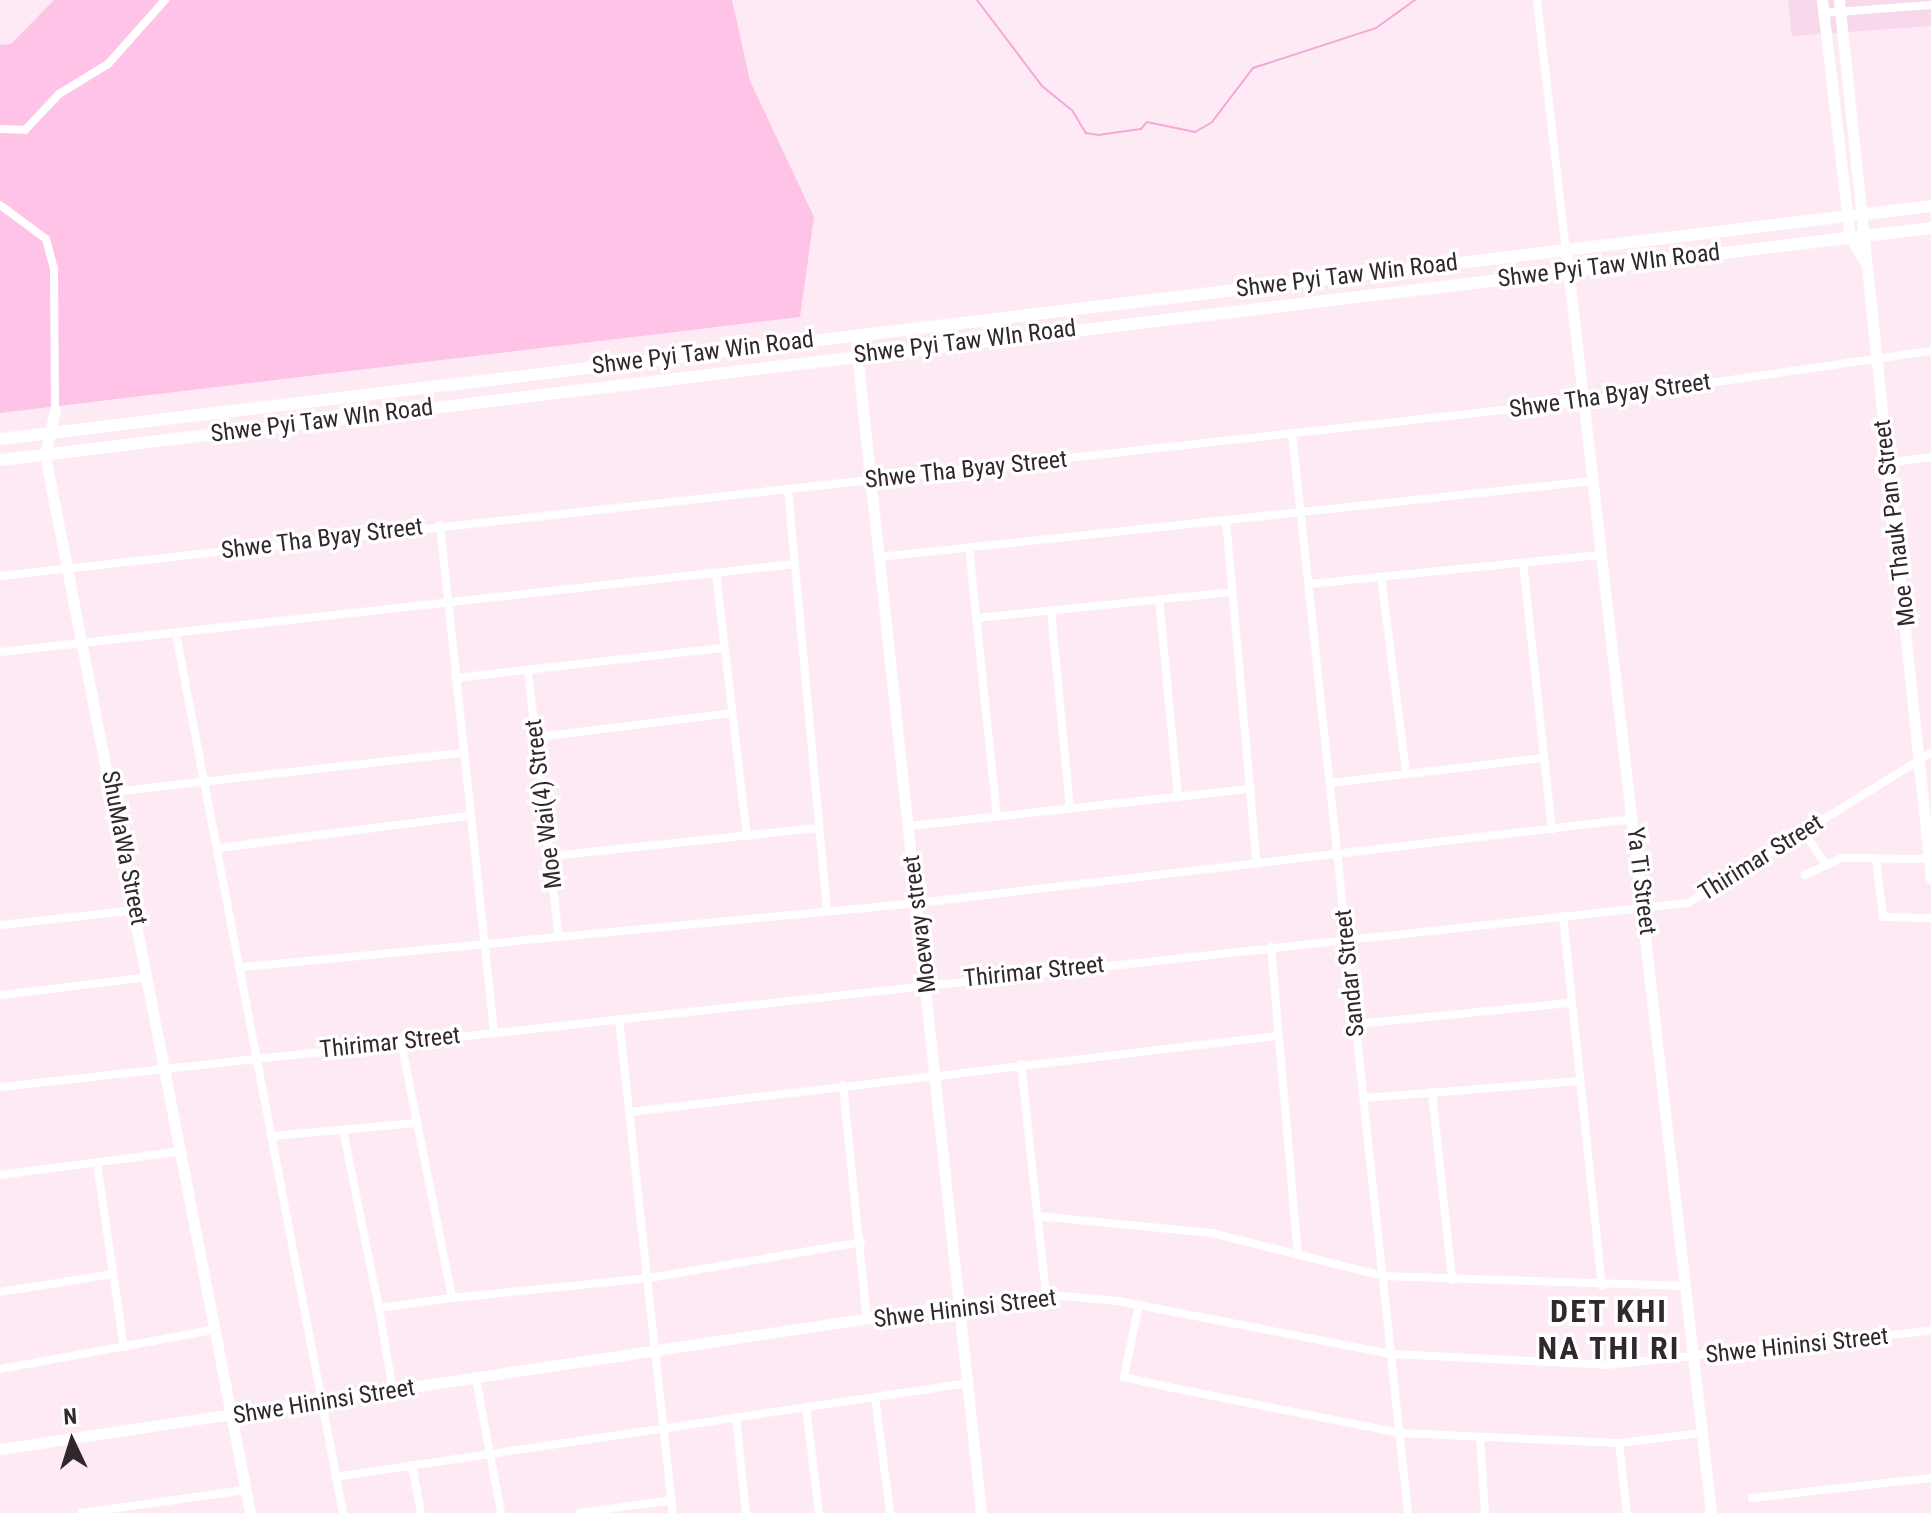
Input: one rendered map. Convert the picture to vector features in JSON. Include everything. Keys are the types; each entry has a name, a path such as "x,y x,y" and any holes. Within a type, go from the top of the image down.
{"main road":[{"name":"Shwe Pyi Taw Win Road","path":"0,439 1931,206"},
{"name":"Shwe Pyi Taw WIn Road","path":"0,460 1931,228"}],"street":[{"path":"151,14 152,0"},
{"path":"0,129 25,130 59,94 108,64 165,0"},
{"path":"1537,0 1566,250"},
{"path":"1822,0 1850,237 1865,263"},
{"path":"1823,13 1840,6 1931,5"},
{"path":"1840,6 1867,235 1865,263"},
{"name":"ShuMaWa Street","path":"0,205 46,239 54,269 55,410 45,455 138,910 212,1330 250,1513"},
{"name":"Ya Ti Street","path":"1566,250 1645,911 1711,1513"},
{"name":"Moe Thauk Pan Street","path":"1865,263 1887,463 1927,756 1931,878"},
{"name":"Moeway street","path":"855,335 938,1073 981,1513"},
{"name":"Shwe Tha Byay Street","path":"0,576 1584,401 1931,351"},
{"path":"533,374 536,395"},
{"path":"317,401 319,421"},
{"name":"Sandar Street","path":"1292,433 1408,1513"},
{"path":"1887,463 1931,457"},
{"path":"879,557 1593,481"},
{"path":"788,490 827,909"},
{"path":"1226,520 1257,864"},
{"path":"440,525 494,1032"},
{"path":"969,547 997,817"},
{"path":"1309,584 1602,555"},
{"path":"1523,563 1552,829"},
{"path":"0,652 448,606 794,564"},
{"path":"716,573 747,836"},
{"path":"1381,577 1406,773"},
{"path":"977,618 1232,592"},
{"path":"1159,599 1178,797"},
{"path":"1051,611 1070,809"},
{"path":"176,634 243,967 343,1513"},
{"path":"455,678 724,648"},
{"name":"Moe Wai(4) Street","path":"528,671 559,937"},
{"path":"537,737 732,713"},
{"path":"112,792 203,777 462,753"},
{"name":"Thirimar Street","path":"0,1087 928,983 1563,916 1645,911 1688,903 1727,885 1803,830 1927,756"},
{"path":"1330,783 1544,758"},
{"path":"909,826 1251,789"},
{"path":"218,848 469,816"},
{"path":"243,967 827,909 918,903 1633,819"},
{"path":"551,856 819,828"},
{"path":"1803,830 1825,864"},
{"path":"1805,875 1825,864 1861,856 1876,860 1929,859"},
{"path":"1876,860 1883,917 1931,918"},
{"path":"0,925 138,910"},
{"path":"1563,916 1602,1286"},
{"path":"1271,947 1298,1254"},
{"path":"0,995 148,977"},
{"path":"1356,1024 1572,1003"},
{"path":"619,1019 673,1513"},
{"path":"630,1112 938,1073 1277,1036"},
{"path":"401,1042 452,1298"},
{"path":"1021,1064 1046,1296"},
{"path":"1364,1098 1580,1081"},
{"path":"843,1085 867,1320"},
{"path":"1432,1092 1452,1280"},
{"path":"273,1136 416,1123"},
{"path":"343,1130 393,1392"},
{"path":"0,1175 182,1151"},
{"path":"97,1163 124,1347"},
{"path":"1037,1216 1211,1233 1383,1276 1602,1286 1686,1286"},
{"path":"379,1308 649,1278 861,1242"},
{"path":"0,1292 114,1274"},
{"name":"Shwe Hininsi Street","path":"0,1449 230,1417 962,1304 1046,1296 1139,1305 1391,1354 1606,1365 1931,1331"},
{"path":"1139,1305 1124,1377 1400,1433 1619,1443 1702,1433"},
{"path":"0,1369 212,1330"},
{"path":"476,1379 501,1513"},
{"path":"335,1477 969,1383"},
{"path":"875,1397 890,1513"},
{"path":"806,1407 819,1513"},
{"path":"736,1417 746,1513"},
{"path":"1480,1437 1485,1513"},
{"path":"1619,1443 1627,1513"},
{"path":"412,1465 421,1513"},
{"path":"1752,1498 1931,1478"},
{"path":"82,1513 245,1490"},
{"path":"580,1513 672,1500"},
{"path":"159,1502 161,1513"}],"shaded area":[{"path":"54,0 732,0 750,81 814,217 800,317 0,413 0,45 11,44"},
{"path":"1788,0 1931,0 1931,26 1792,36"}],"waterway":[{"path":"977,0 1042,86 1072,110 1086,133 1098,135 1141,129 1147,122 1195,132 1212,122 1253,68 1376,28 1415,0"}],"district":[{"name":"DET KHI NA THI RI","path":"1609,1330"}]}
